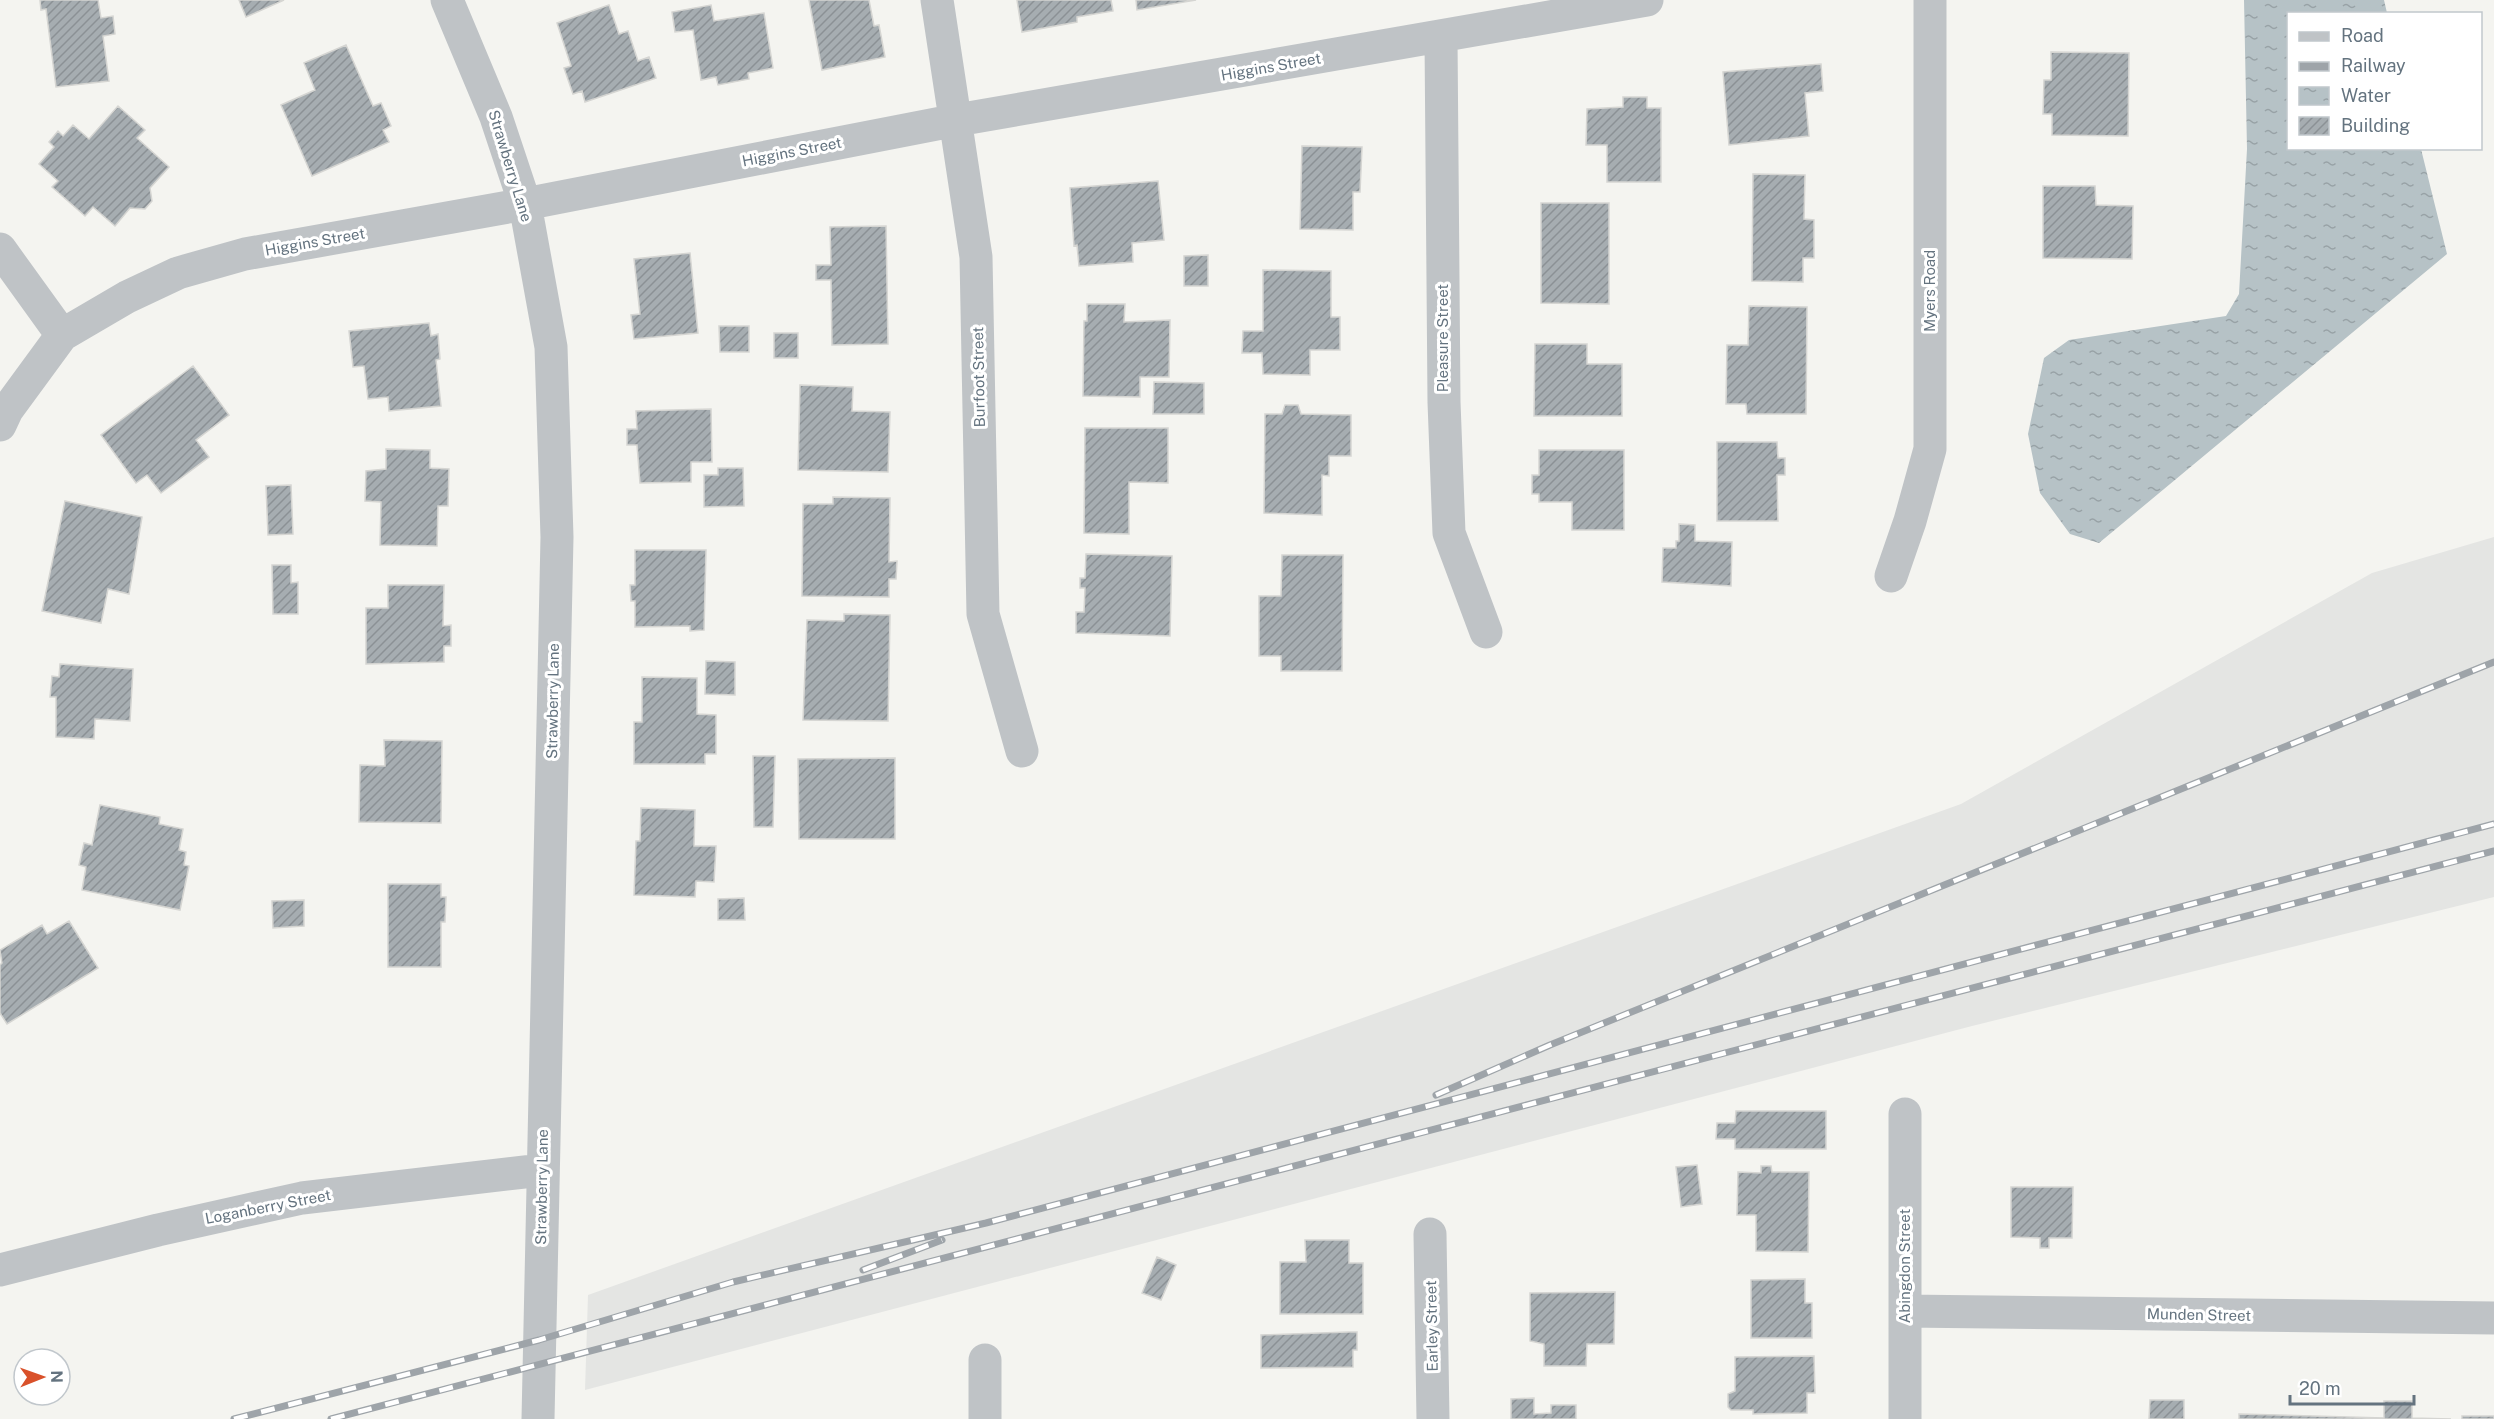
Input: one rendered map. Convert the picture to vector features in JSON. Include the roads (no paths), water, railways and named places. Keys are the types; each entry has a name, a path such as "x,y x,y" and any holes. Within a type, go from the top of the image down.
{"street":[{"name":"Strawberry Lane","path":"447,0 496,117 525,204 551,347 557,537 538,1419"},
{"name":"Burfoot Street","path":"937,0 976,257 983,614 1022,751"},
{"name":"Higgins Street","path":"0,425 7,410 63,335 127,297 178,273 245,254 525,204 957,120 1441,38 1647,0"},
{"name":"Myers Road","path":"1891,576 1910,521 1930,449 1930,0"},
{"name":"Pleasure Street","path":"1441,38 1444,402 1449,533 1486,632"},
{"path":"0,249 63,335"},
{"name":"Abingdon Street","path":"1905,1114 1905,1419"},
{"name":"Loganberry Street","path":"0,1270 158,1230 302,1198 542,1170"},
{"name":"Earley Street","path":"1430,1234 1433,1419"},
{"name":"Munden Street","path":"1905,1311 2494,1318"},
{"path":"985,1360 985,1419"}],"water":[{"path":"2244,0 2384,0 2387,12 2287,12 2287,150 2421,150 2447,254 2099,543 2070,534 2040,493 2028,434 2044,358 2069,340 2226,316 2239,294 2247,149"}],"railway":[{"path":"1436,1095 1550,1045 2494,662"},
{"path":"234,1419 539,1340 733,1282 986,1223 2494,824"},
{"path":"331,1419 2494,851"},
{"path":"863,1270 942,1240"}]}
